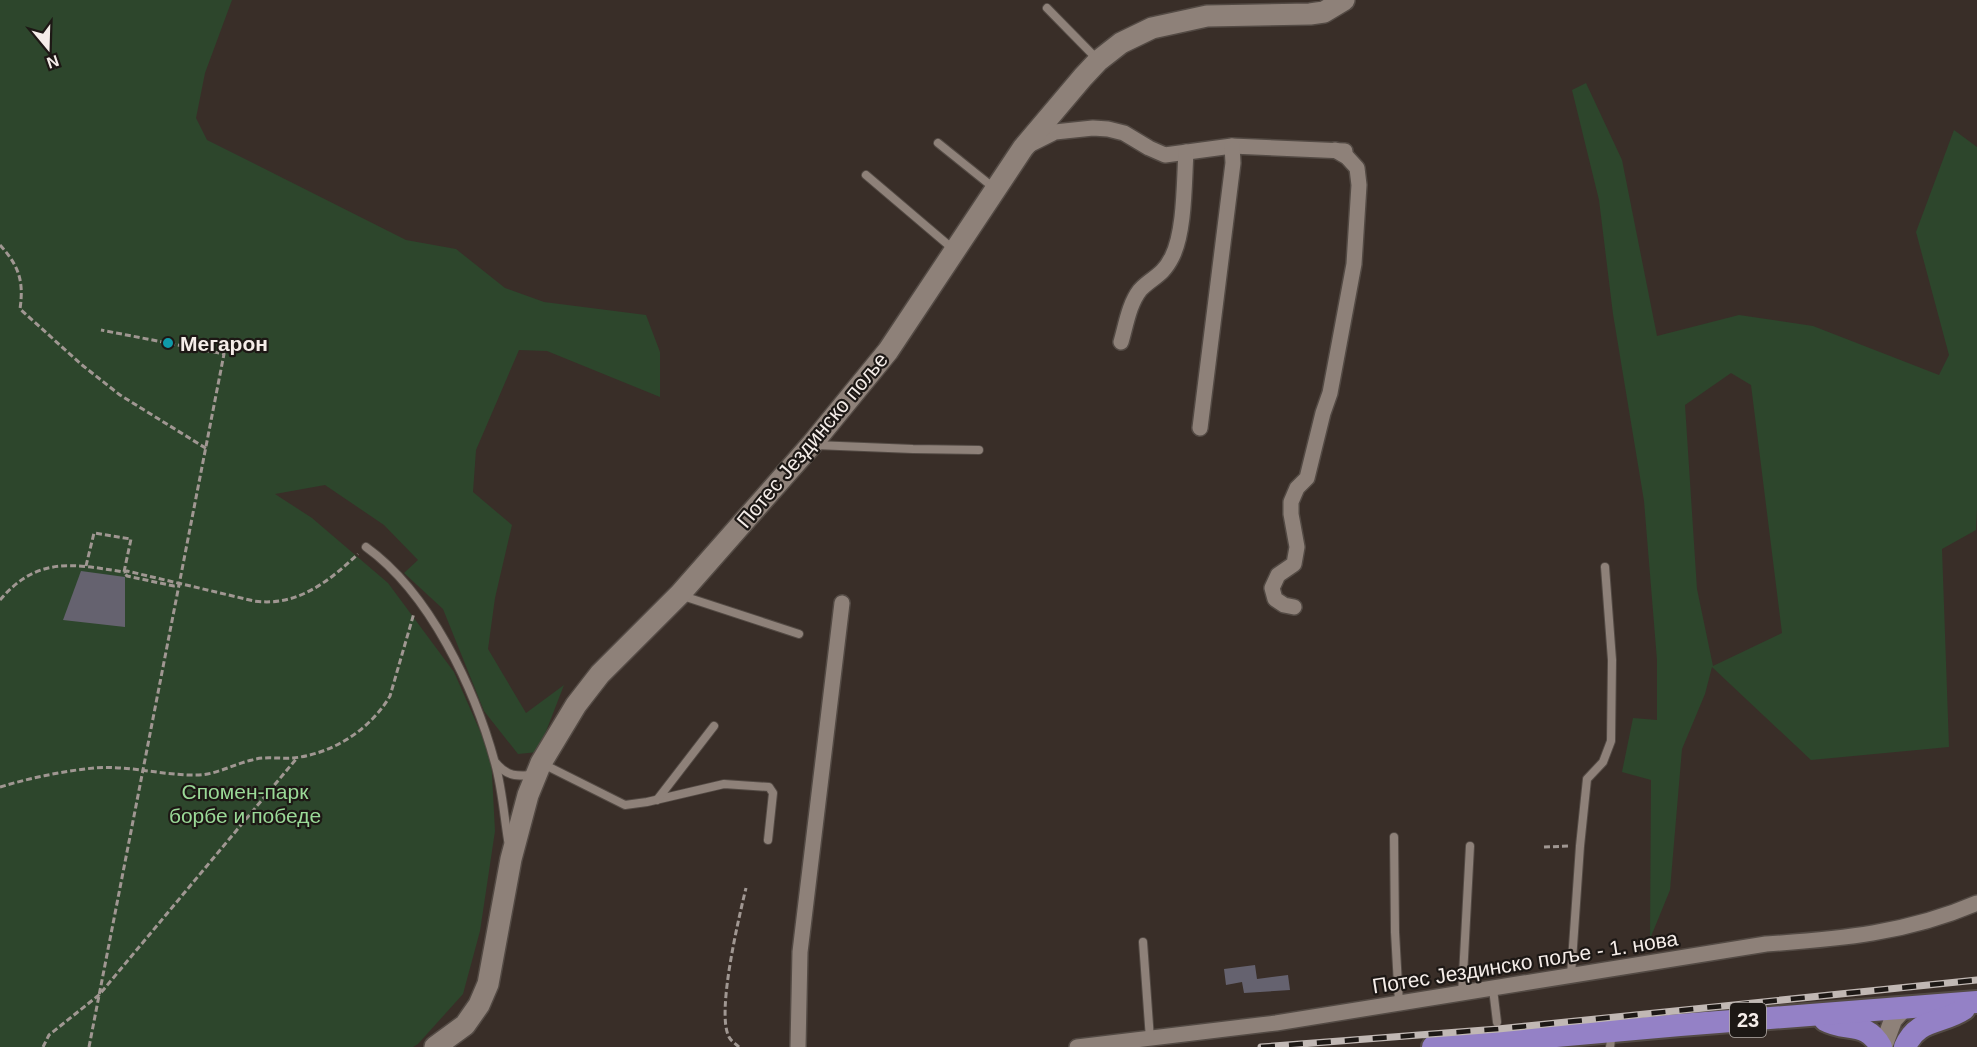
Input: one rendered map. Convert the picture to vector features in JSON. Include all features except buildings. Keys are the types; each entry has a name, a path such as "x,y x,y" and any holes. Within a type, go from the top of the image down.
{"main road":[{"name":"Потес Јездинско поље","path":"435,1047 465,1025 479,1005 488,984 519,824 539,769 576,705 600,674 680,594 812,444 888,351 1023,148 1098,61 1133,36 1152,28 1207,16 1324,12 1344,0"},
{"name":"23","path":"1433,1047 1611,1039 1816,1014 1893,1012 1976,1002"},
{"path":"1905,1047 1913,1032 1958,1014 1976,1002"},
{"path":"1816,1014 1830,1023 1861,1028 1869,1032 1882,1047"}],"street":[{"path":"1023,148 1055,132 1093,128 1124,133 1165,155 1232,146 1351,151"},
{"path":"1200,428 1233,163 1232,146"},
{"path":"1294,607 1284,605 1275,599 1272,588 1278,575 1294,564 1298,547 1291,514 1291,502 1297,488 1307,478 1330,393 1354,264 1359,185 1357,168 1347,157 1335,150"},
{"path":"1121,342 1134,299 1142,288 1167,268 1174,254 1179,235 1186,152"},
{"path":"798,1047 800,952 842,603"},
{"name":"Потес Јездинско поље - 1. нова","path":"1077,1047 1276,1023 1766,944 1840,939 1920,924 1945,917 1977,903"},
{"path":"1882,1047 1893,1012"},
{"path":"1893,1012 1905,1047"}],"lane":[{"path":"1047,8 1098,61"},
{"path":"938,143 995,189"},
{"path":"866,175 955,250"},
{"path":"812,444 913,450 979,450"},
{"path":"366,547 385,560 417,600 436,625 459,666 495,762 511,859"},
{"path":"1571,975 1587,779 1603,762 1611,741 1612,660 1605,567"},
{"path":"680,594 799,634"},
{"path":"657,800 714,726"},
{"path":"495,762 503,771 512,775 539,769 625,805 724,784 769,787 773,793 768,840"},
{"path":"1394,837 1395,932 1399,1004"},
{"path":"1462,994 1470,846"},
{"path":"1143,942 1150,1039"},
{"path":"1493,989 1497,1022"}],"path":[{"path":"0,245 15,263 18,272 23,290 20,309 82,365 120,395 207,449"},
{"path":"89,1047 224,354 101,330"},
{"path":"86,566 94,533 131,539 124,572"},
{"path":"0,600 16,583 38,570 57,566 86,566 127,571 254,601 282,602 322,585 366,547"},
{"path":"0,787 62,772 96,768 200,775 217,772 252,760 315,754 337,745 369,723 390,696 417,600"},
{"path":"43,1047 49,1035 99,995 298,757"},
{"path":"1544,847 1580,846"},
{"path":"739,1047 730,1039 726,1029 725,1012 730,963 746,888"}],"green space":[{"name":"Спомен-парк борбе и победе","path":"0,0 232,0 205,73 196,118 207,140 406,240 456,249 505,288 544,302 646,315 660,352 660,397 547,351 519,350 476,450 473,492 512,525 495,598 488,649 526,713 564,685 538,752 518,754 484,711 443,609 404,573 418,560 384,525 325,485 275,494 312,518 388,583 454,672 491,756 495,831 480,931 463,994 413,1047 0,1047"},
{"path":"1586,83 1622,160 1657,336 1739,315 1813,326 1939,375 1949,355 1916,232 1954,130 1977,147 1977,510 1976,530 1942,549 1949,747 1811,760 1712,667 1705,694 1682,749 1670,890 1650,939 1651,780 1622,772 1633,718 1657,720 1657,660 1644,501 1613,314 1599,200 1572,90","holes":["1731,373 1751,385 1782,633 1713,666 1697,589 1685,405"]}],"railway":[{"path":"1261,1047 1498,1029 1977,980"}],"place":[{"name":"Мегарон","path":"168,343"}]}
